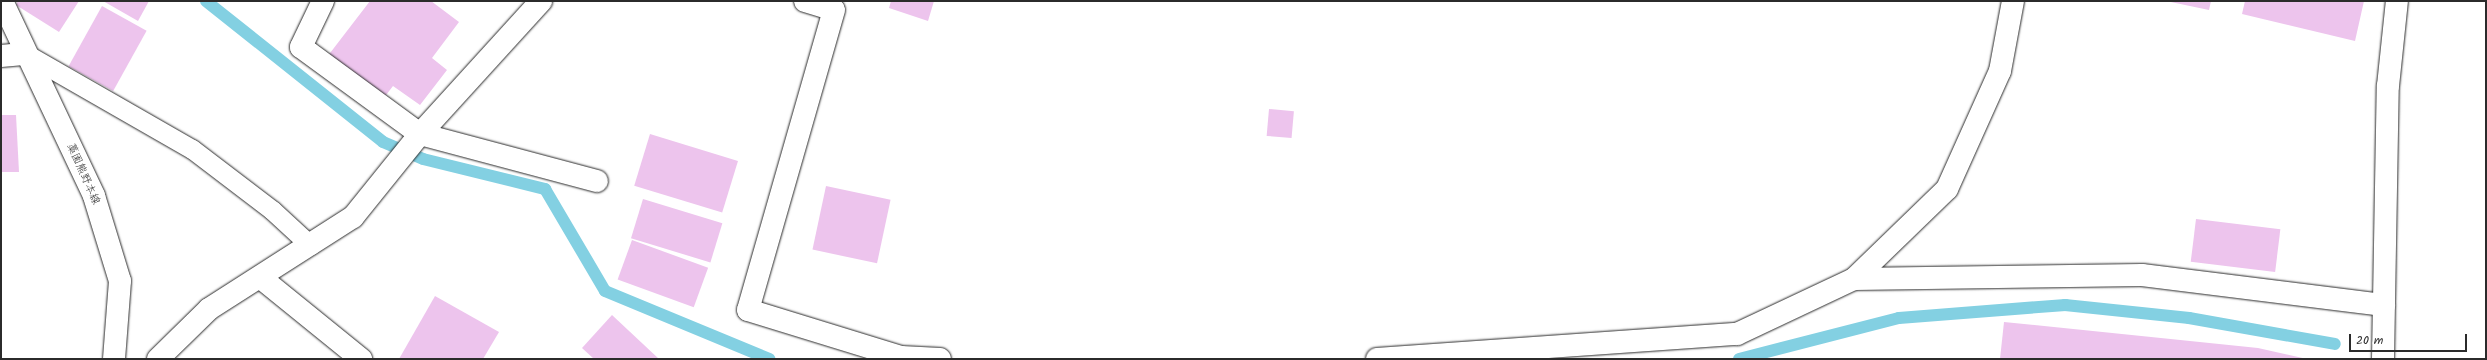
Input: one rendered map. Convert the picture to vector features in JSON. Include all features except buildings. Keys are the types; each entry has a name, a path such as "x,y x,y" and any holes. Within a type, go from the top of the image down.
{"street":[{"name":"藁園熊野本線","path":"2,1 94,196 120,281 114,359"},
{"path":"323,1 300,47 420,134 598,181"},
{"path":"158,359 209,309 261,278 353,217 420,134 541,1"},
{"path":"805,1 834,10 748,310 900,357 940,359"},
{"path":"1377,359 1573,354 1738,334 1854,279 1947,189 2000,71 2013,1"},
{"path":"2383,359 2388,86 2397,1"},
{"path":"1,56 26,54"},
{"path":"1854,279 2142,276 2384,305"},
{"path":"261,278 361,359"}],"lane":[{"path":"26,54 192,149 272,210 310,246"}],"waterway":[{"path":"206,1 383,142 423,159 545,189 605,291 769,359"},
{"path":"1739,359 1899,318 2065,305 2189,318 2335,344"}]}
